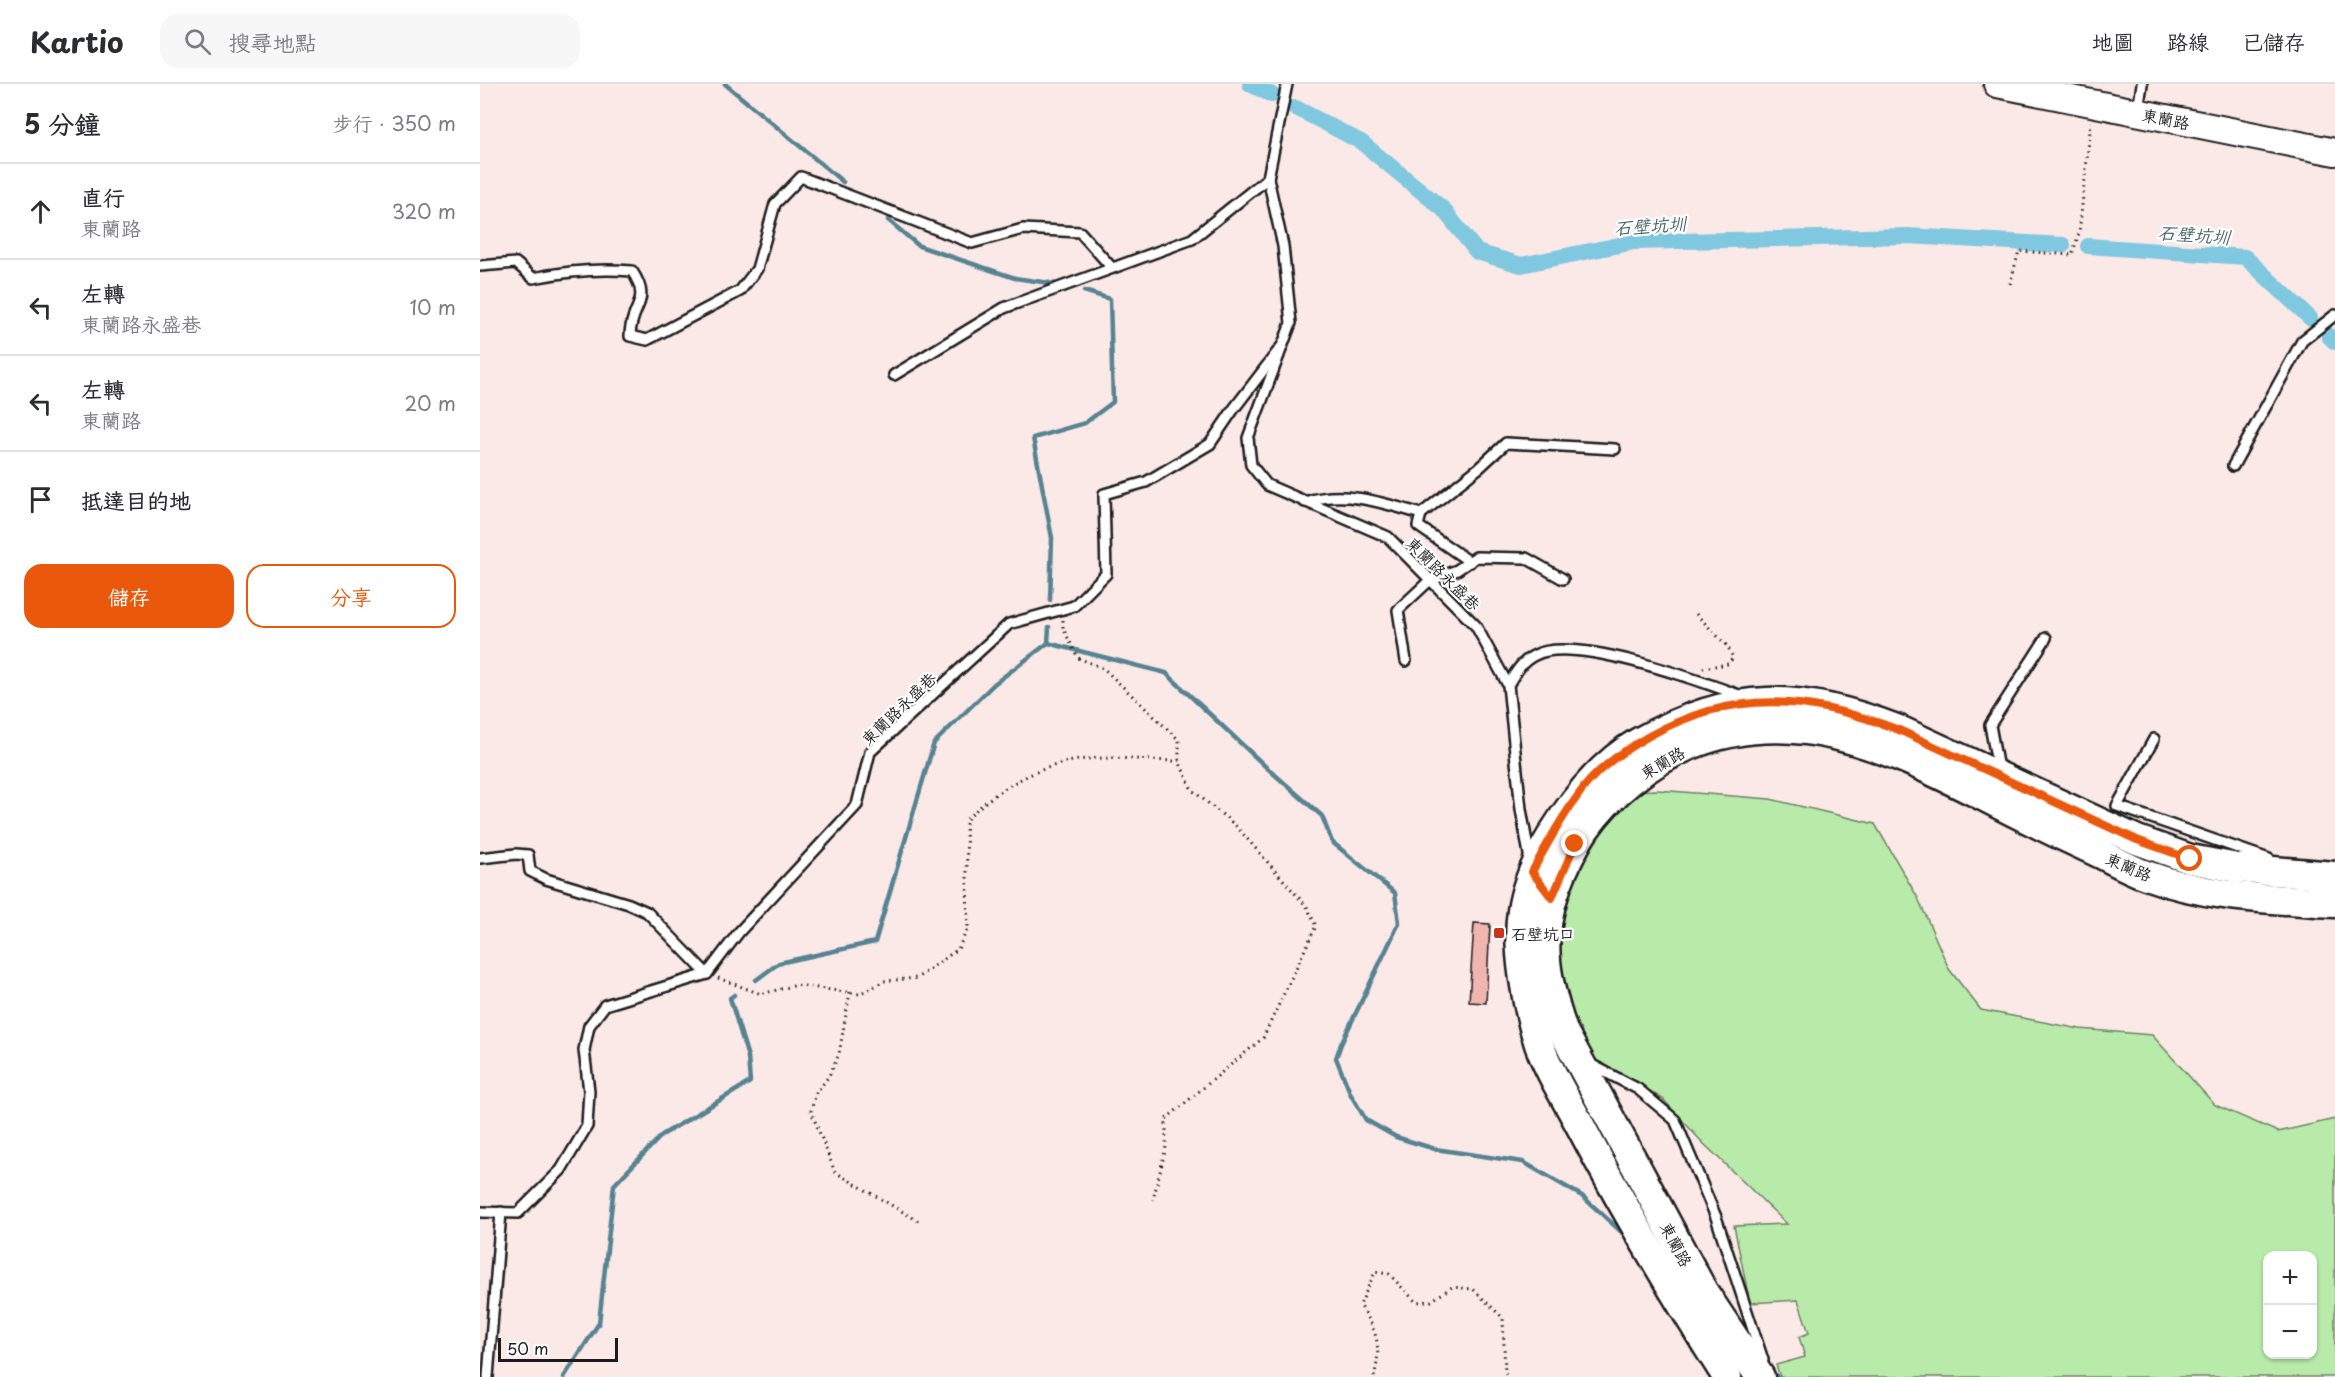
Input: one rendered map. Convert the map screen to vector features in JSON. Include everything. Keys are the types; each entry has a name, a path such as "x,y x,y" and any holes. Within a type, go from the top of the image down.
{"main road":[{"name":"東蘭路","path":"1760,1377 1707,1298 1563,1031 1549,986 1545,959 1542,885 1554,830 1586,785 1624,751 1671,724 1713,709 1755,702 1812,704 1863,717 1899,730 2137,840 2190,859 2237,868 2326,876"},
{"name":"東蘭路","path":"1727,1377 1670,1284 1596,1155 1540,1046 1527,997 1522,951 1522,911 1603,806 1636,777 1665,758 1704,740 1729,732 1772,728 1815,732 1857,740 1920,764 2047,829 2145,875 2223,896 2335,903"}],"street":[{"name":"東蘭路","path":"1997,84 2335,152"}],"lane":[{"name":"東蘭路永盛巷","path":"1287,84 1268,178 1283,246 1290,324 1248,438 1251,465 1267,485 1388,537 1476,626 1508,685 1521,809 1542,885"},
{"path":"2138,112 2142,84"},
{"path":"480,266 516,264 533,278 565,271 603,268 632,271 641,285 641,302 630,322 630,336 647,340 740,291 757,268 775,204 801,177 972,243 1023,229 1080,232 1112,268"},
{"path":"894,375 1004,308 1192,239 1268,178"},
{"path":"2233,466 2302,341 2335,315"},
{"name":"東蘭路永盛巷","path":"707,974 739,932 857,804 870,752 1009,624 1074,606 1106,574 1104,494 1146,482 1210,444 1282,346"},
{"path":"1470,562 1418,526 1421,514 1506,443 1615,448"},
{"path":"1305,502 1319,497 1366,498 1421,514"},
{"path":"1406,661 1398,610 1429,581 1457,570 1476,557 1526,558 1563,579"},
{"path":"1999,777 1990,725 2046,638"},
{"name":"東蘭路","path":"1508,685 1520,665 1536,654 1562,650 1591,652 1650,666 1711,685 1755,702"},
{"path":"2154,740 2117,806 2326,876"},
{"path":"480,858 528,855 530,871 546,879 630,904 647,912 707,974 605,1005 589,1026 584,1050 589,1091 587,1126 561,1170 518,1213 480,1212"},
{"path":"1577,1057 1638,1089 1675,1120 1716,1217 1768,1377"},
{"path":"488,1377 501,1212"}],"path":[{"path":"2010,284 2019,251 2072,255 2079,232 2094,103"},
{"path":"1062,610 1062,628 1078,658 1103,668 1179,740 1179,761 1192,790 1234,825 1307,907 1316,926 1263,1038 1166,1119 1166,1147 1153,1200"},
{"path":"1695,668 1706,669 1728,664 1733,658 1728,647 1696,614"},
{"path":"707,974 761,994 797,985 859,994 884,981 917,978 958,949 968,928 966,820 983,802 1041,770 1086,759 1179,761"},
{"path":"850,992 839,1054 829,1076 816,1093 811,1111 835,1172 920,1222"},
{"path":"1374,1377 1379,1341 1360,1305 1375,1272 1389,1274 1416,1302 1431,1301 1452,1287 1473,1289 1503,1317 1505,1373 1508,1377"}],"green space":[{"path":"1658,790 1770,799 1875,824 1918,898 1949,969 1981,1010 2080,1029 2152,1035 2215,1105 2278,1132 2335,1119 2335,1377 1780,1377 1776,1365 1805,1357 1799,1337 1809,1333 1798,1300 1750,1303 1734,1226 1787,1224 1702,1142 1663,1099 1586,1055 1559,1011 1557,922 1569,872 1628,791"}],"building":[{"path":"1474,923 1490,924 1486,1003 1469,1002"}],"waterway":[{"path":"725,84 843,182"},
{"name":"石壁坑圳","path":"1250,84 1272,95"},
{"name":"石壁坑圳","path":"1296,108 1361,142 1443,209 1477,252 1521,265 1634,242 1908,236 2063,245"},
{"path":"888,220 919,246 1015,278 1063,285"},
{"name":"石壁坑圳","path":"2088,246 2245,257 2310,318"},
{"path":"1050,600 1052,538 1033,438 1085,423 1113,402 1110,299 1084,291"},
{"name":"石壁坑圳","path":"2329,336 2335,342"},
{"path":"756,980 779,963 875,942 934,743 994,684 1048,643 1049,627"},
{"path":"1048,643 1166,673 1322,816 1332,842 1395,893 1399,923 1336,1058 1351,1095 1366,1120 1396,1137 1435,1149 1523,1162 1582,1196 1626,1236"},
{"path":"564,1377 599,1323 614,1185 662,1135 750,1082 748,1057 730,998 734,995"},
{"path":"1769,1368 1777,1377"}],"place":[{"name":"石壁坑口","path":"1499,933"}],"route":[{"path":"1575,844 1552,898 1532,872 1554,830 1586,785 1624,751 1671,724 1713,709 1755,702 1774,702 1812,704 1863,717 1899,730 2137,840 2190,859"}]}
